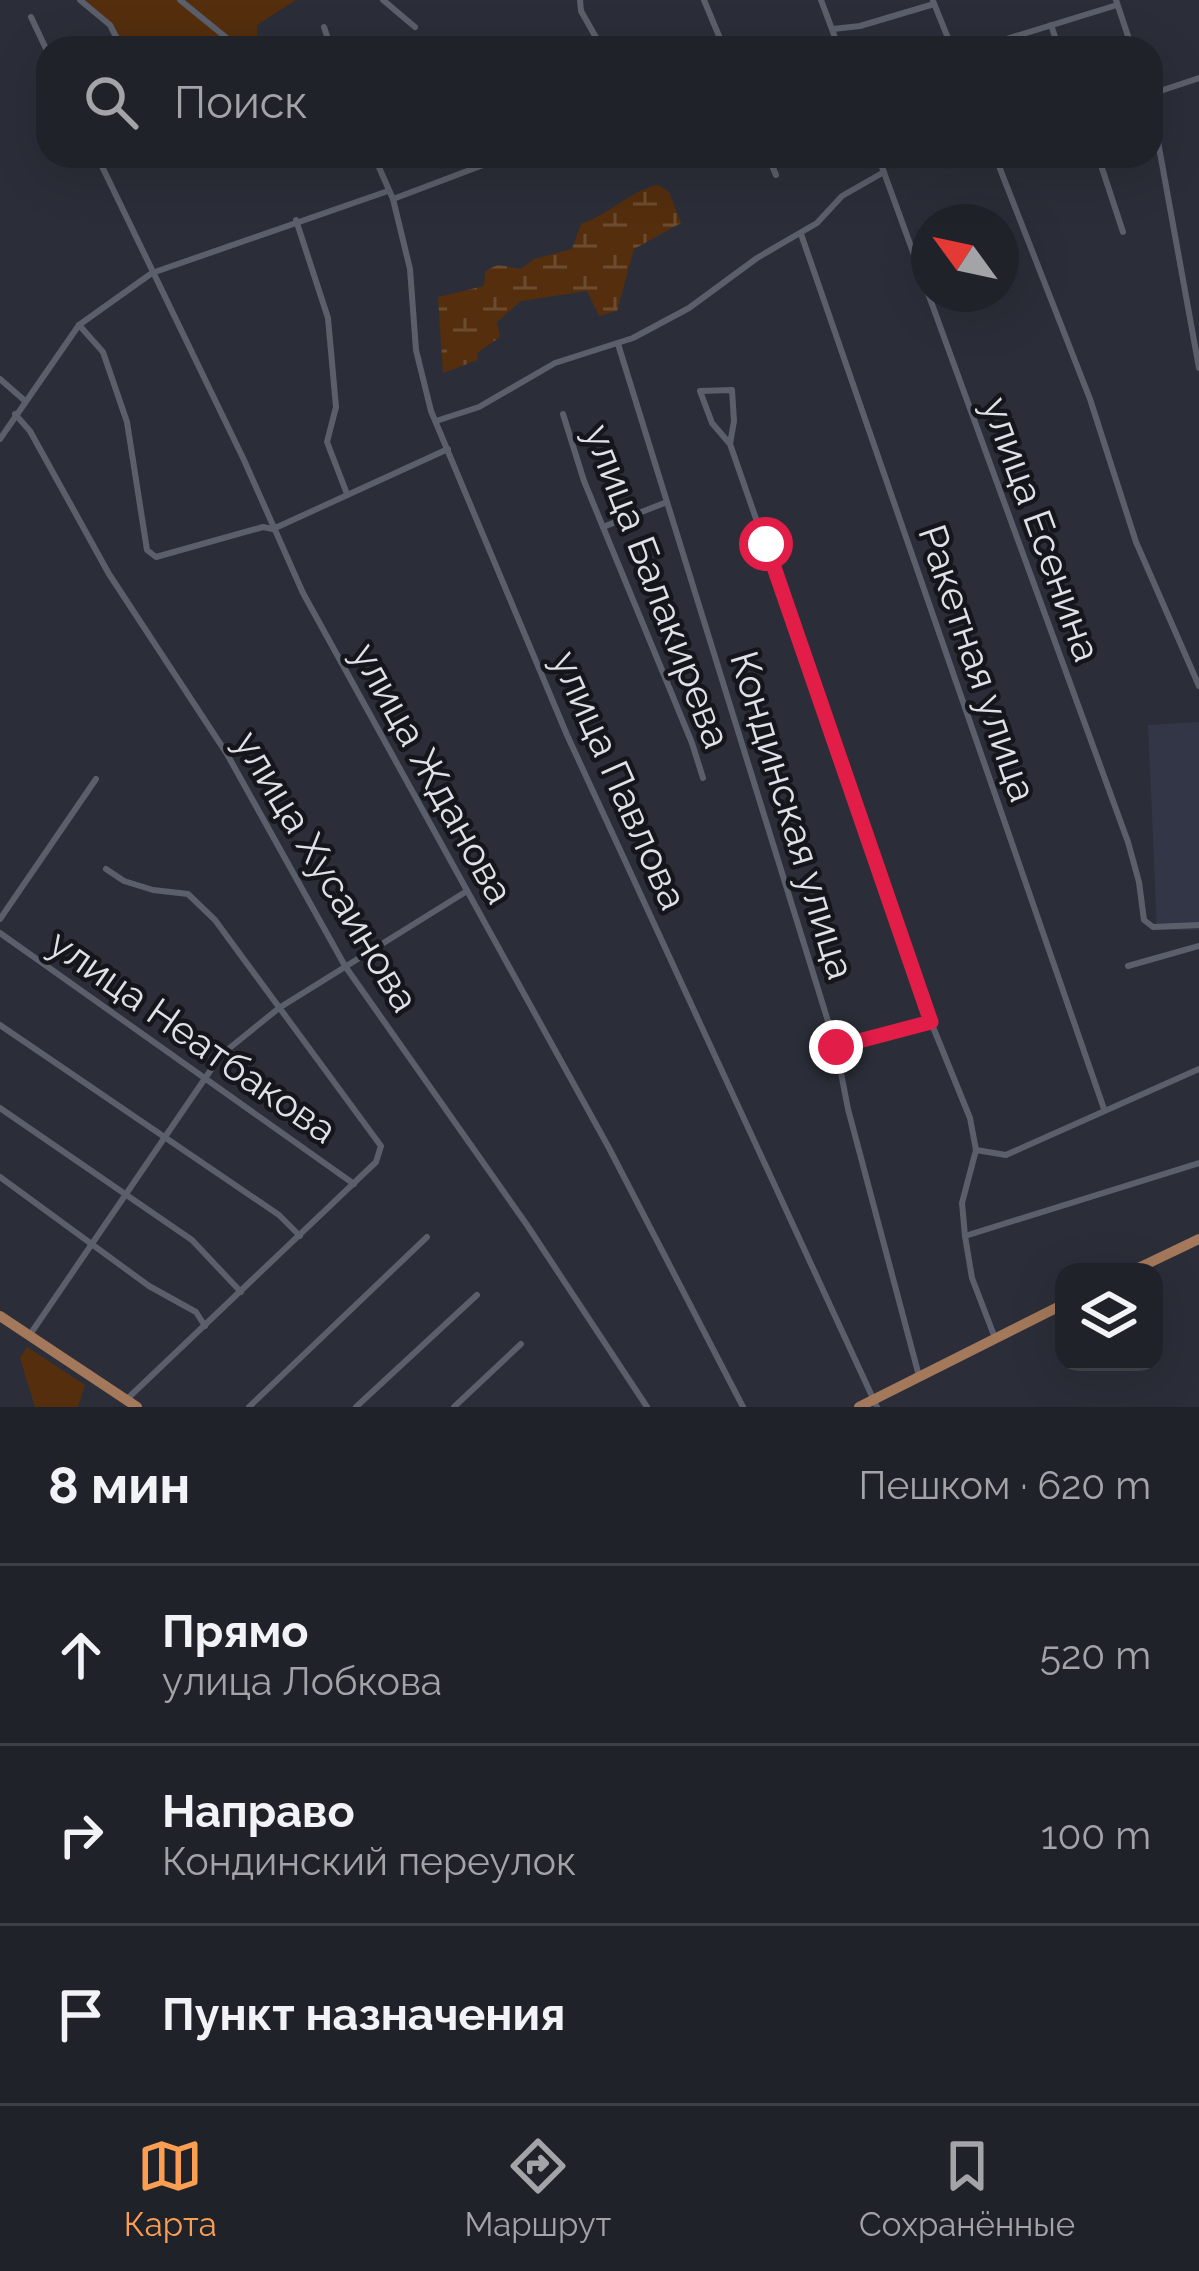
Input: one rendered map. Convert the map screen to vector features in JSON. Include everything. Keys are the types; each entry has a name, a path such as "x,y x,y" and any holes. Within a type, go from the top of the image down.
{"main road":[{"path":"1149,1263 1199,1241"},
{"path":"859,1407 875,1403 1055,1308"},
{"path":"0,1316 132,1403"}],"street":[{"path":"80,0 115,36"},
{"path":"180,0 224,36"},
{"path":"383,0 415,26"},
{"path":"580,0 580,11 595,36"},
{"path":"704,0 719,36"},
{"path":"821,0 835,36"},
{"path":"832,29 860,26 934,2 947,36"},
{"path":"1015,36 1116,2 1128,36"},
{"path":"32,17 40,36"},
{"path":"1051,25 1055,36"},
{"path":"324,28 327,36"},
{"path":"1163,94 1199,78"},
{"path":"1163,166 1199,368"},
{"name":"улица Жданова","path":"103,168 303,593 609,1148 743,1407"},
{"name":"улица Павлова","path":"379,168 393,199 410,269 416,350 436,421 567,734 875,1403"},
{"path":"393,199 477,168"},
{"path":"773,168 776,175"},
{"name":"улица Есенина","path":"882,168 1128,842 1145,923 1153,927 1199,925"},
{"path":"1000,168 1090,399 1136,542 1199,686"},
{"path":"1102,168 1123,232"},
{"path":"436,421 478,407 555,363 618,344 689,308 757,258 801,234 842,196 884,172"},
{"path":"0,439 80,325 96,309 152,273 388,190"},
{"path":"296,220 328,318 336,407 327,442 347,495"},
{"name":"Ракетная улица","path":"801,234 1105,1109"},
{"path":"80,325 103,352 127,422 134,488 148,550 156,556 263,527 272,529 448,449"},
{"name":"Кондинская улица","path":"618,344 836,1047 919,1376"},
{"path":"0,379 24,400"},
{"path":"730,444 732,390 700,391 712,423 730,444 931,1022 970,1118 976,1150 962,1203 965,1236 972,1278 995,1338"},
{"name":"улица Хусаинова","path":"15,414 35,440 110,574 227,754 345,966 527,1225 646,1407"},
{"name":"улица Балакирева","path":"563,414 602,527 703,778"},
{"path":"602,527 667,502"},
{"path":"0,919 96,779"},
{"path":"106,869 124,881 153,890 188,894 215,920 381,1146 376,1162 132,1403"},
{"path":"29,1336 228,1047 279,1008 467,891"},
{"name":"улица Неатбакова","path":"0,932 354,1184"},
{"path":"1128,966 1199,946"},
{"path":"836,1047 931,1022"},
{"path":"0,1025 279,1214 300,1236"},
{"path":"976,1150 1006,1155 1199,1069"},
{"path":"0,1108 192,1240 241,1292"},
{"path":"965,1236 1199,1162"},
{"path":"0,1177 149,1286 196,1312 205,1326"},
{"path":"249,1407 427,1237"},
{"path":"356,1407 477,1295"},
{"path":"454,1407 521,1344"}],"shaded area":[{"path":"1199,722 1199,930 1157,930 1148,725"}],"green space":[{"path":"85,0 296,0 257,25 257,36 118,36 111,23"},
{"path":"658,185 669,192 681,223 634,249 617,311 599,316 587,291 521,301 497,322 500,337 477,353 478,360 443,373 438,297 484,286 485,271 498,265 521,269 534,259 572,249 581,224"},
{"path":"27,1347 85,1385 78,1407 35,1407 20,1358"}],"route":[{"path":"766,544 931,1022 836,1047"}]}
